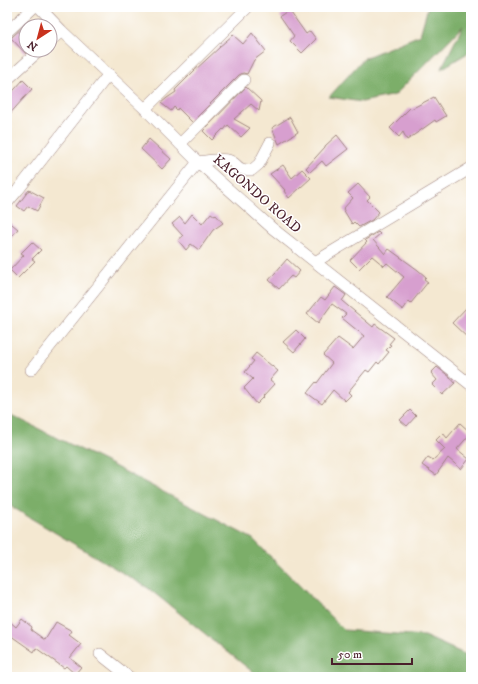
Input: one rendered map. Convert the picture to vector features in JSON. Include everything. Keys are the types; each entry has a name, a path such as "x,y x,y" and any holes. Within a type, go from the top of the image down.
{"street":[{"path":"7,32 34,7"},
{"name":"KAGONDO ROAD","path":"40,7 62,31 109,74 198,162 272,228 471,385"},
{"path":"145,109 248,7"},
{"path":"58,34 62,31"},
{"path":"7,80 31,58"},
{"path":"7,203 109,74"},
{"path":"180,144 244,80"},
{"path":"31,370 198,162 230,160 241,169 252,170 259,164 270,143"},
{"path":"315,262 471,168"},
{"path":"100,654 129,677"}],"green space":[{"path":"428,7 471,7 471,51 441,69 463,26 395,95 362,102 329,97 364,58 420,35"},
{"path":"7,413 112,465 253,539 344,630 424,636 471,657 471,677 259,677 148,588 7,504"}],"building":[{"path":"289,10 306,34 310,31 316,39 302,53 290,41 294,36 280,16"},
{"path":"18,31 18,45 11,38"},
{"path":"252,33 266,51 254,60 247,74 243,73 239,75 192,122 178,108 177,110 174,107 171,111 161,103 176,92 175,90 194,71 233,35 243,44"},
{"path":"23,80 32,89 7,117 7,98"},
{"path":"246,87 261,101 259,111 251,104 234,119 250,128 241,137 228,125 212,140 203,131"},
{"path":"434,97 446,116 436,122 435,120 407,140 403,132 399,137 390,128 410,108 411,109"},
{"path":"290,117 298,132 279,144 272,128"},
{"path":"337,135 348,149 326,166 322,161 310,172 306,168 325,146"},
{"path":"149,139 171,159 162,169 141,149"},
{"path":"283,165 292,178 302,169 311,178 289,198 284,191 285,190 270,174"},
{"path":"358,184 370,197 367,200 379,212 372,220 359,227 354,222 352,224 343,209 353,198 348,193"},
{"path":"29,190 44,198 37,211 28,206 24,211 17,206"},
{"path":"211,213 215,216 216,215 223,223 213,230 199,250 191,244 186,250 178,240 183,236 172,224 180,217 185,223 192,214 202,224"},
{"path":"7,220 18,229 7,242"},
{"path":"378,232 380,234 373,240 385,254 389,249 418,270 426,277 424,279 428,282 411,303 409,301 403,310 387,297 404,277 387,263 384,266 372,256 359,269 350,260 367,242 365,240"},
{"path":"32,242 41,250 32,259 35,261 18,278 10,270 24,255 21,253"},
{"path":"287,259 300,271 294,278 291,276 279,289 269,280"},
{"path":"335,287 346,295 342,301 373,327 375,324 394,338 389,344 391,345 386,350 389,352 379,364 377,362 369,372 366,370 348,392 351,395 345,401 333,390 322,404 307,393 316,382 317,383 332,363 323,355 338,338 353,349 364,336 342,318 346,314 332,304 318,323 307,314 321,297 325,300"},
{"path":"467,307 471,311 471,341 452,323"},
{"path":"296,330 305,339 294,352 283,342"},
{"path":"256,353 278,371 270,380 275,384 257,404 244,388 253,379 245,372 254,361 251,359"},
{"path":"437,367 455,383 442,395 432,385 437,380 431,373"},
{"path":"410,410 416,416 407,426 400,420"},
{"path":"460,423 471,433 457,449 469,459 461,469 448,458 436,475 422,465 428,457 433,460 445,449 436,440 443,433 447,438"},
{"path":"7,619 16,627 22,619 32,627 31,630 45,640 56,622 72,631 69,635 81,644 70,658 81,667 75,674 66,666 64,668 36,648 34,652 7,633"}]}
